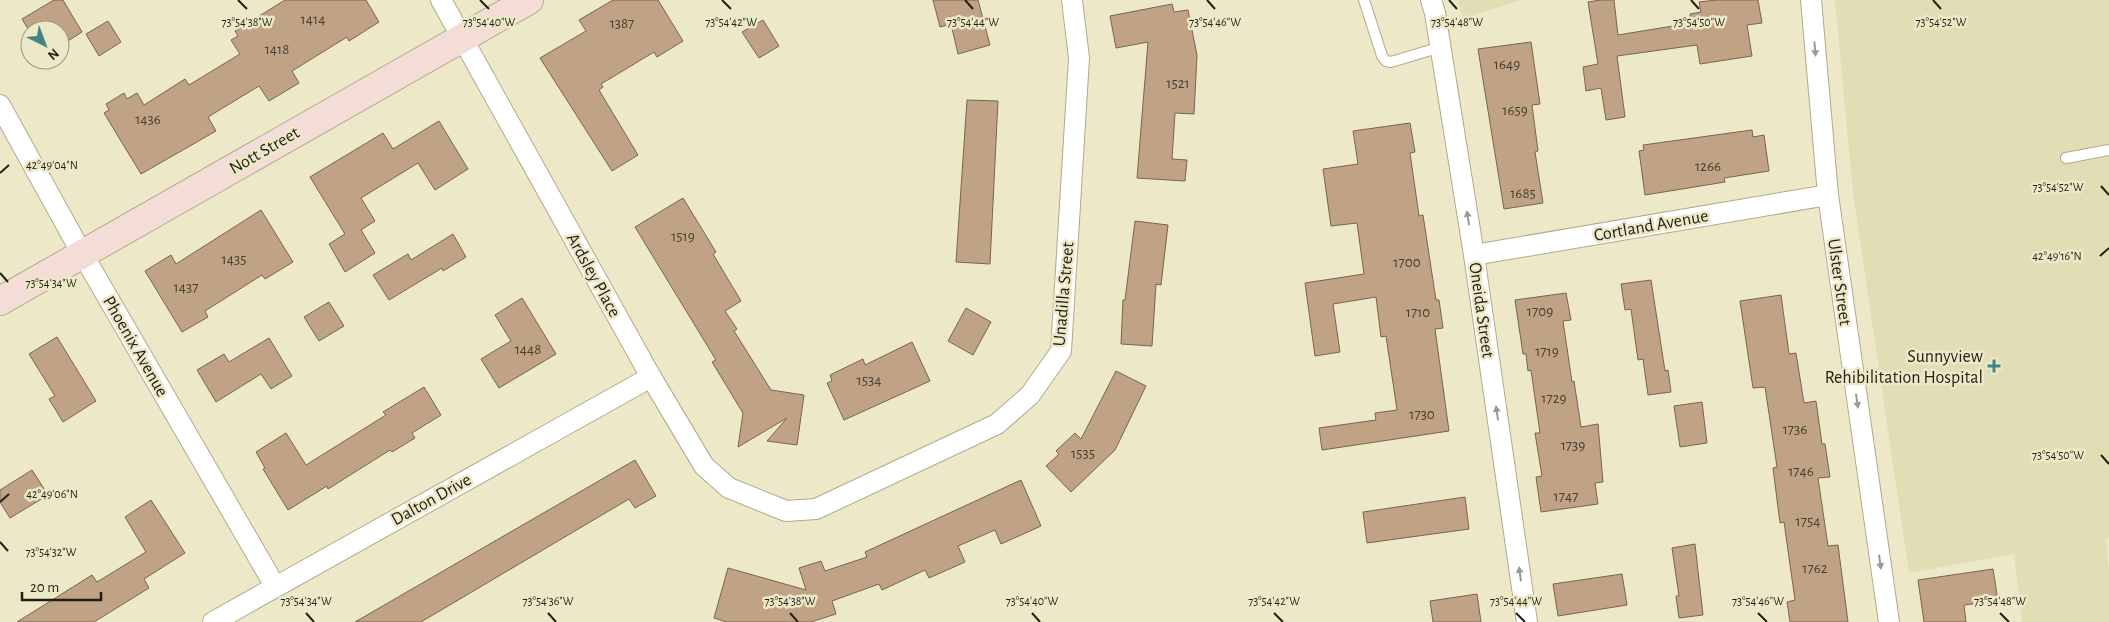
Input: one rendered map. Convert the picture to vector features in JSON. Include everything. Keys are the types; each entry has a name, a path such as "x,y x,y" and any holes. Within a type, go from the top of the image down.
{"main road":[{"name":"Nott Street","path":"0,301 529,0"}],"street":[{"name":"Ardsley Place","path":"441,0 651,377 704,466 728,488 786,511"},
{"name":"Unadilla Street","path":"786,511 816,509 997,424 1030,395 1061,351 1079,58 1072,0"},
{"name":"Oneida Street","path":"1431,0 1441,47 1474,255 1527,622"},
{"name":"Ulster Street","path":"1811,0 1828,195 1889,622"},
{"name":"Phoenix Avenue","path":"0,105 82,254 275,586"},
{"name":"Cortland Avenue","path":"1474,255 1828,195"},
{"name":"Dalton Drive","path":"213,622 651,377"}],"lane":[{"path":"1364,0 1382,56 1386,61 1392,62 1441,47"},
{"path":"2066,158 2109,150"}],"shaded area":[{"path":"1457,0 1522,0 1463,18"},
{"name":"Sunnyview Rehibilitation Hospital","path":"1835,0 2109,0 2109,538 2106,538 2109,573 2109,622 2022,622 2014,554 1909,573 1853,193"}],"building":[{"path":"54,0 63,0 82,32 70,40 70,20 22,19"},
{"path":"285,0 366,0 379,22 349,41 347,37 292,71 299,83 269,101 259,86 208,117 216,131 141,174 104,113 109,110 106,104 124,93 127,99 137,93 144,105 185,79 189,85 240,54 231,40 238,36 235,31"},
{"path":"613,0 658,0 683,41 657,57 654,52 601,84 603,87 599,90 638,155 612,171 540,58 586,31 579,20"},
{"path":"933,0 978,0 990,45 958,54 951,24 940,27"},
{"path":"1614,0 1618,35 1691,23 1690,14 1701,12 1699,2 1716,0 1758,0 1762,23 1747,25 1752,56 1700,64 1697,45 1617,56 1625,117 1606,120 1601,88 1586,91 1583,67 1598,64 1588,2"},
{"path":"1172,4 1174,12 1188,10 1197,55 1194,114 1175,113 1172,159 1187,160 1185,181 1137,178 1148,42 1116,48 1110,16"},
{"path":"763,20 779,46 759,58 742,32"},
{"path":"108,21 121,42 99,56 86,34"},
{"path":"1531,42 1540,104 1532,105 1538,151 1535,152 1543,203 1504,209 1478,49"},
{"path":"967,100 998,101 990,264 956,262"},
{"path":"439,121 468,169 435,190 418,163 361,198 375,221 361,230 375,253 345,272 329,244 345,234 310,177 383,133 393,149"},
{"path":"1410,123 1415,152 1410,153 1419,216 1423,215 1436,300 1439,300 1443,328 1435,329 1449,431 1322,450 1319,428 1376,420 1375,413 1397,410 1386,336 1381,337 1376,297 1333,304 1340,352 1315,356 1305,283 1364,274 1357,223 1331,226 1323,169 1358,164 1353,131"},
{"path":"1752,130 1753,137 1764,135 1769,171 1724,178 1725,182 1645,195 1639,151 1644,150 1643,145"},
{"path":"683,198 716,252 713,254 741,301 725,311 737,329 734,331 771,390 804,395 797,445 767,441 787,418 738,447 743,413 712,362 716,360 635,227"},
{"path":"261,210 293,262 265,279 262,275 205,311 208,317 182,332 145,271 171,255 176,264"},
{"path":"1135,221 1168,225 1161,285 1156,284 1152,346 1121,344 1123,300 1125,300"},
{"path":"453,234 466,257 443,271 442,268 389,300 373,275 408,254 411,260"},
{"path":"1651,280 1665,371 1668,370 1671,392 1648,395 1643,359 1638,360 1631,309 1625,310 1621,284"},
{"path":"1566,293 1571,320 1563,321 1572,382 1574,381 1581,427 1598,424 1603,482 1595,483 1598,504 1541,512 1536,477 1542,476 1535,433 1540,433 1531,370 1528,371 1526,354 1523,354 1515,300"},
{"path":"1781,295 1789,354 1796,353 1804,403 1816,401 1822,444 1825,444 1830,477 1818,478 1828,546 1838,545 1848,622 1790,622 1787,602 1795,600 1784,522 1780,523 1773,468 1777,467 1765,387 1753,388 1740,301"},
{"path":"522,298 556,354 499,388 481,359 511,341 495,315"},
{"path":"329,302 344,326 319,341 304,317"},
{"path":"966,308 991,322 973,355 948,341"},
{"path":"57,337 96,401 63,422 49,399 55,396 29,354"},
{"path":"269,338 292,376 271,389 261,374 216,402 197,370 224,354 229,362"},
{"path":"912,342 930,381 844,420 827,383 832,381 830,375 863,359 865,365"},
{"path":"1116,371 1146,386 1115,450 1071,492 1046,466 1059,454 1056,451 1075,433 1081,439"},
{"path":"424,387 441,415 412,433 415,438 392,452 390,450 328,489 327,486 288,510 263,469 265,468 256,452 286,433 306,465 386,415 383,412"},
{"path":"1702,402 1707,443 1680,447 1674,406"},
{"path":"635,460 656,496 635,508 629,499 421,622 355,622"},
{"path":"32,470 48,495 10,518 0,502 0,490"},
{"path":"1021,480 1041,526 1001,544 995,530 958,546 965,562 929,578 925,570 882,590 879,584 832,601 836,614 811,622 727,622 714,618 728,568 806,590 799,568 821,561 825,571 867,557 865,552"},
{"path":"1465,497 1469,529 1367,543 1363,512"},
{"path":"151,500 185,553 144,579 149,588 94,622 17,622 92,575 97,582 146,552 125,517"},
{"path":"1695,544 1703,615 1679,618 1676,596 1679,596 1672,548"},
{"path":"1993,569 1998,601 1964,605 1966,622 1924,622 1918,580"},
{"path":"1622,574 1627,605 1558,616 1553,584"},
{"path":"1477,594 1481,622 1433,622 1430,601"}],"place":[{"name":"Sunnyview Rehibilitation Hospital","path":"1994,366"}]}
